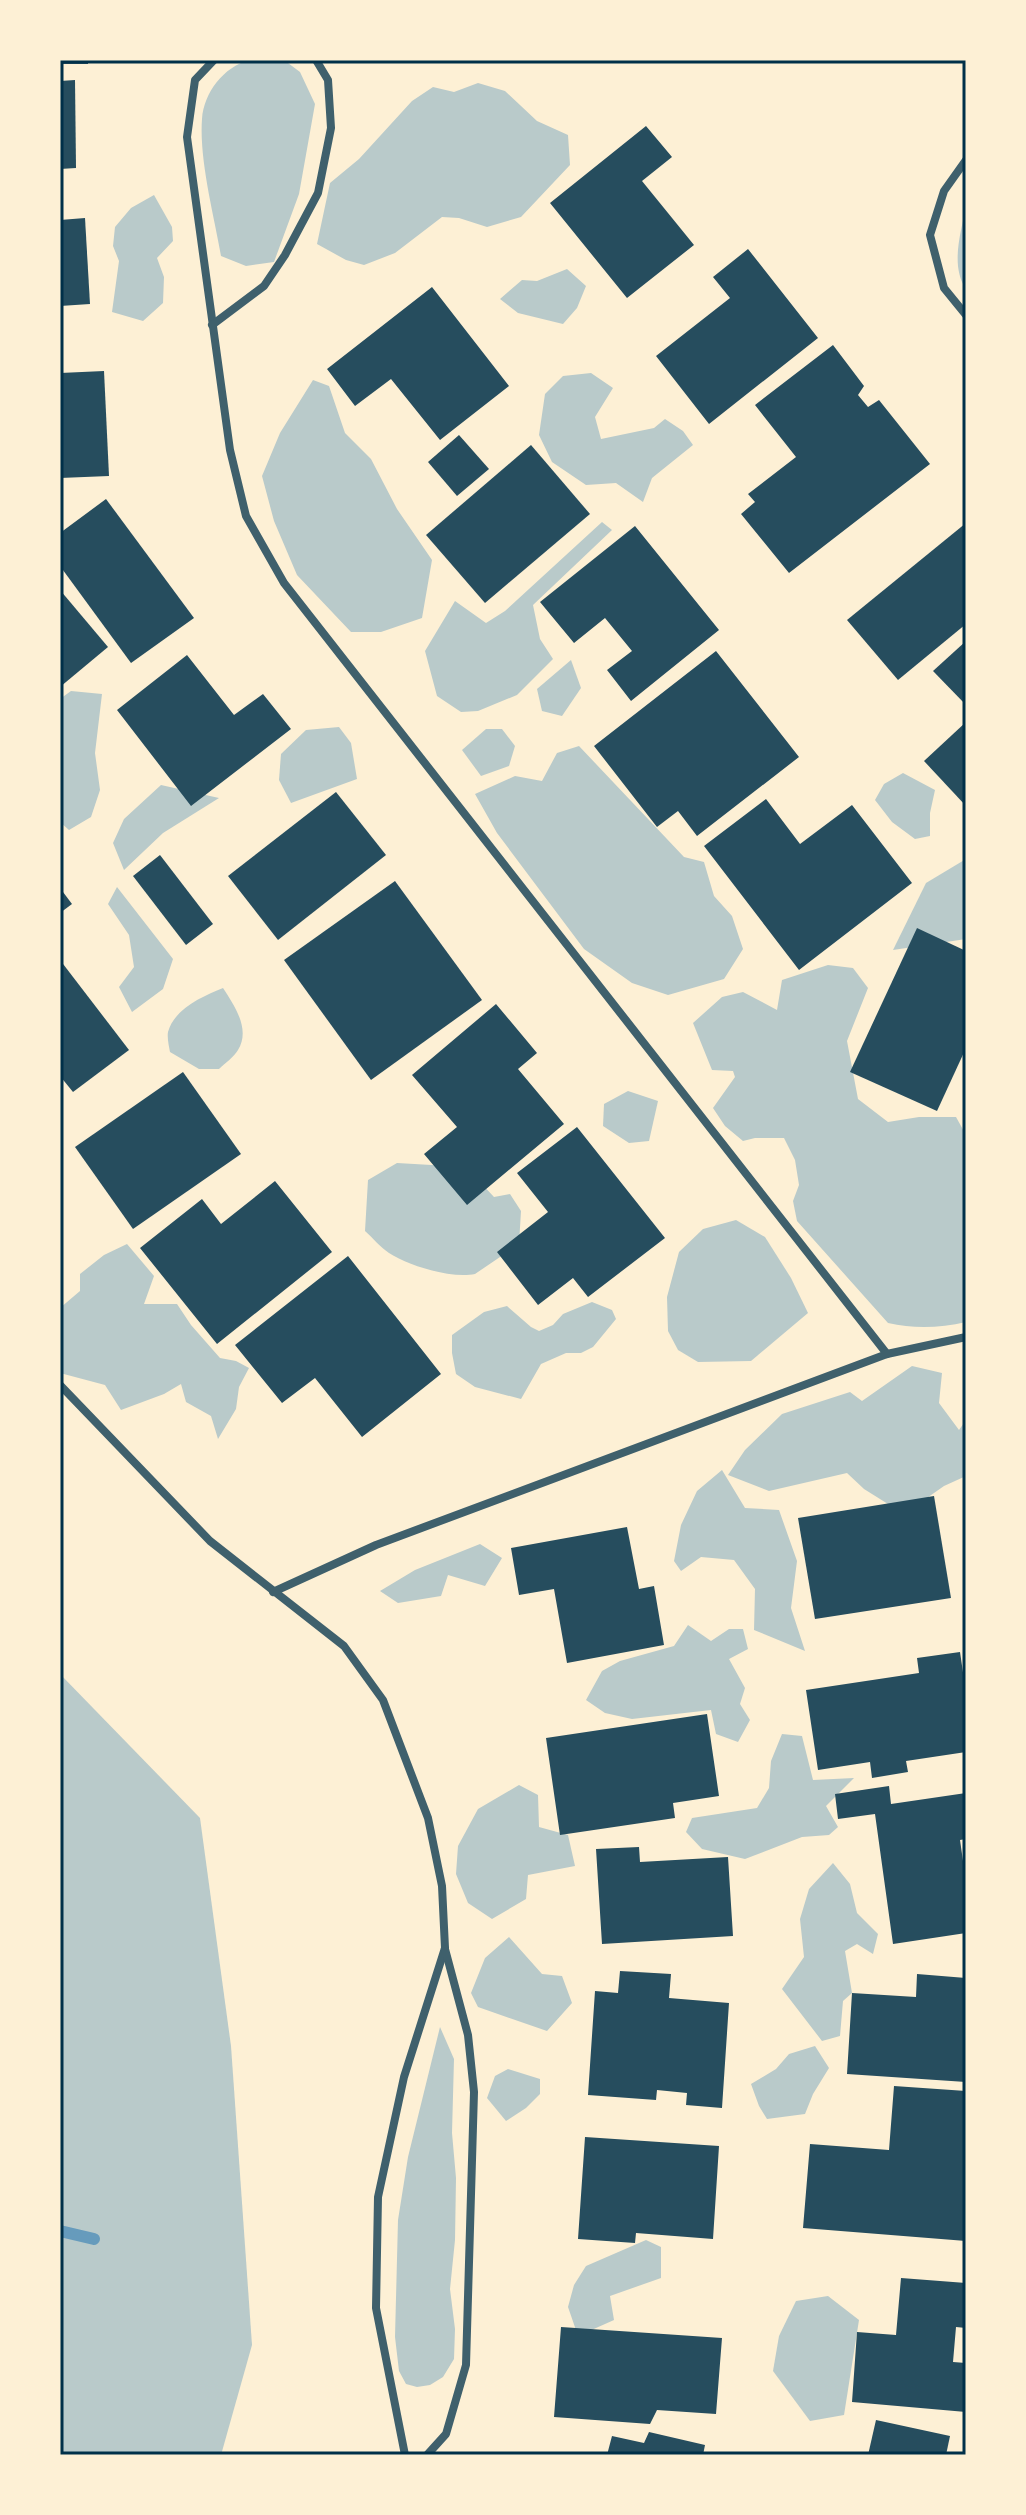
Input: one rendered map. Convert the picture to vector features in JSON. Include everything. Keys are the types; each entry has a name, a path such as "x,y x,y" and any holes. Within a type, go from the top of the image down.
{"street":[{"path":"214,60 195,80 187,137 230,450 246,516 284,583 887,1354"},
{"path":"212,325 264,286 285,255 318,193 331,128 328,80 316,60"},
{"path":"966,160 944,191 930,235 944,288 966,315"},
{"path":"273,1592 376,1545 887,1354 966,1337"},
{"path":"60,1385 210,1541 344,1646 383,1700 428,1818 442,1886 445,1948 468,2035 474,2092 466,2365 446,2434 427,2455"},
{"path":"405,2455 376,2308 378,2197 404,2077 445,1948"}],"shaded area":[{"path":"249,60 284,60 300,72 315,104 299,194 274,262 246,266 221,256 205,170 202,119 207,99 217,82 231,68"},
{"path":"478,83 505,91 537,121 568,135 570,165 521,217 487,227 459,218 442,217 395,253 364,265 346,260 317,244 330,183 359,159 412,101 433,87 454,92"},
{"path":"154,195 172,227 173,241 157,258 164,277 163,303 143,321 112,312 119,261 113,246 115,227 131,208"},
{"path":"966,206 966,289 961,280 958,259"},
{"path":"567,269 586,286 577,308 563,324 518,313 500,299 522,280 537,281"},
{"path":"591,373 613,388 595,417 601,439 654,428 665,419 683,431 693,445 652,478 643,502 616,483 586,485 552,462 539,435 545,394 563,376"},
{"path":"313,380 329,386 345,433 371,459 397,509 432,560 422,618 381,632 351,632 297,575 274,521 262,476 280,433"},
{"path":"602,522 612,530 533,605 540,639 553,659 517,695 478,711 461,712 437,696 425,651 455,601 486,623 505,611"},
{"path":"571,660 581,688 562,716 542,711 537,689"},
{"path":"71,691 102,694 95,753 100,790 91,817 69,830 60,822 60,699"},
{"path":"339,727 351,743 357,779 291,803 279,780 281,754 306,730"},
{"path":"486,729 502,729 515,746 509,766 481,776 462,750"},
{"path":"579,746 684,857 704,862 714,896 732,916 743,949 724,979 668,995 632,983 584,949 497,833 475,794 515,776 542,781 557,753"},
{"path":"903,773 935,790 930,813 930,836 915,839 892,822 875,800 884,784"},
{"path":"161,785 219,798 163,833 124,870 113,843 124,819"},
{"path":"966,859 966,939 893,950 926,883"},
{"path":"117,887 173,959 163,989 132,1012 119,987 134,967 129,935 108,904"},
{"path":"828,965 853,968 868,988 847,1041 858,1099 888,1122 919,1117 956,1117 966,1135 966,1322 927,1327 888,1323 797,1221 793,1201 799,1185 795,1160 784,1138 743,1141 725,1126 713,1108 735,1077 733,1071 712,1070 693,1023 722,997 743,992 777,1010 782,980"},
{"path":"223,988 240,1018 242,1042 236,1053 219,1069 199,1069 170,1052 168,1032 183,1010 198,999"},
{"path":"628,1091 658,1101 649,1141 629,1143 603,1126 604,1104"},
{"path":"397,1163 466,1167 494,1197 510,1194 521,1211 519,1244 475,1274 466,1275 431,1270 389,1253 365,1231 368,1180"},
{"path":"736,1220 765,1237 791,1278 808,1313 751,1361 698,1362 678,1350 668,1331 667,1297 679,1252 703,1229"},
{"path":"127,1244 154,1276 144,1304 177,1304 220,1358 249,1368 239,1387 236,1409 218,1439 211,1416 186,1402 181,1384 164,1394 121,1410 105,1385 60,1373 60,1308 80,1291 80,1274 104,1255"},
{"path":"592,1302 612,1310 616,1319 593,1347 581,1353 566,1353 541,1364 521,1399 475,1387 456,1374 452,1335 484,1312 507,1306 539,1331 553,1325 563,1314"},
{"path":"912,1366 942,1373 939,1403 959,1430 966,1420 966,1476 944,1486 904,1514 864,1489 847,1473 769,1491 728,1475 745,1450 782,1414 850,1392 862,1401"},
{"path":"722,1470 745,1508 779,1510 797,1561 791,1608 805,1651 754,1630 755,1589 734,1560 701,1557 681,1571 674,1561 681,1525 697,1491"},
{"path":"480,1544 502,1558 485,1586 448,1575 441,1596 398,1603 380,1591 415,1570"},
{"path":"688,1625 711,1641 729,1629 743,1629 748,1649 729,1659 745,1688 740,1704 750,1720 738,1742 716,1734 711,1710 632,1719 605,1713 586,1700 602,1671 620,1661 674,1646"},
{"path":"60,1674 200,1818 231,2046 252,2345 221,2455 60,2455"},
{"path":"782,1734 802,1736 813,1780 854,1778 826,1806 838,1827 829,1835 802,1837 745,1859 702,1849 686,1832 692,1818 757,1808 769,1788 771,1761"},
{"path":"519,1785 538,1795 539,1827 568,1835 575,1866 528,1875 526,1899 492,1919 468,1903 456,1874 458,1846 478,1809"},
{"path":"833,1863 850,1884 857,1913 878,1934 873,1954 857,1944 845,1951 852,1993 843,2001 840,2036 822,2041 782,1989 804,1957 800,1919 809,1889"},
{"path":"509,1937 542,1974 562,1976 572,2003 547,2031 478,2007 471,1993 485,1958"},
{"path":"440,2027 454,2059 452,2133 456,2178 455,2240 450,2289 455,2329 454,2359 443,2377 430,2385 417,2387 406,2384 399,2371 395,2337 398,2220 408,2157"},
{"path":"815,2046 829,2068 805,2114 767,2119 751,2084 776,2069 789,2054"},
{"path":"508,2069 540,2079 540,2094 506,2121 487,2098 495,2076"},
{"path":"646,2240 661,2247 661,2278 610,2296 614,2320 578,2336 568,2307 574,2285 586,2266"},
{"path":"828,2296 859,2320 844,2415 810,2421 773,2371 779,2336 796,2301"}],"building":[{"path":"60,60 88,60 88,64 60,64"},
{"path":"75,80 76,168 60,169 60,81"},
{"path":"646,126 672,157 642,181 694,245 627,298 550,203"},
{"path":"85,218 90,304 60,306 60,220"},
{"path":"748,249 818,338 709,424 656,356 730,298 713,277"},
{"path":"432,287 509,386 440,440 391,379 355,406 327,369"},
{"path":"833,345 864,386 858,395 868,407 879,400 930,464 789,573 741,514 755,502 748,494 796,457 755,405"},
{"path":"104,371 109,476 60,478 60,373"},
{"path":"459,435 489,469 457,496 428,462"},
{"path":"531,445 590,514 485,603 426,535"},
{"path":"106,499 194,618 131,663 60,566 60,533"},
{"path":"966,523 966,624 898,680 847,620"},
{"path":"635,526 719,630 631,701 607,670 632,651 605,618 574,643 540,602"},
{"path":"60,590 108,647 60,687"},
{"path":"966,641 966,705 933,671"},
{"path":"716,651 799,757 697,836 678,811 657,827 594,746"},
{"path":"187,655 234,715 263,694 291,729 191,806 117,710"},
{"path":"966,722 966,806 924,761"},
{"path":"336,792 386,855 278,940 228,876"},
{"path":"766,799 800,844 852,805 912,883 799,970 704,846"},
{"path":"160,855 213,924 186,945 133,876"},
{"path":"395,881 482,1000 371,1080 284,960"},
{"path":"60,888 72,904 60,913"},
{"path":"917,928 966,951 966,1048 937,1111 850,1072"},
{"path":"60,960 129,1050 73,1092 60,1076"},
{"path":"496,1004 537,1053 518,1069 564,1124 467,1205 424,1154 457,1127 412,1075"},
{"path":"183,1072 241,1154 133,1229 75,1147"},
{"path":"577,1127 665,1238 588,1297 573,1278 538,1305 497,1252 548,1212 517,1173"},
{"path":"275,1181 332,1252 217,1344 140,1248 202,1199 221,1224"},
{"path":"348,1256 441,1374 362,1437 315,1378 282,1403 235,1345"},
{"path":"934,1496 951,1598 815,1619 798,1518"},
{"path":"627,1527 639,1589 654,1586 664,1645 567,1663 554,1589 519,1595 511,1548"},
{"path":"960,1652 966,1693 966,1752 906,1761 908,1772 872,1778 870,1762 818,1770 806,1690 919,1673 917,1658"},
{"path":"707,1714 719,1796 673,1803 675,1818 560,1835 546,1738"},
{"path":"889,1786 891,1804 966,1793 966,1839 960,1840 966,1882 966,1933 893,1944 875,1814 838,1819 835,1794"},
{"path":"639,1847 640,1862 728,1857 733,1936 602,1944 596,1849"},
{"path":"620,1971 671,1974 669,1998 729,2003 722,2108 686,2105 687,2093 657,2090 656,2100 588,2095 595,1991 618,1993"},
{"path":"917,1974 966,1978 966,2082 847,2074 852,1993 916,1997"},
{"path":"894,2086 966,2091 966,2241 803,2228 810,2144 889,2150"},
{"path":"585,2137 719,2146 713,2239 636,2233 635,2243 578,2239"},
{"path":"901,2278 966,2283 966,2328 956,2327 953,2362 966,2363 966,2412 852,2402 857,2332 896,2335"},
{"path":"561,2327 722,2338 716,2414 657,2410 650,2424 554,2417"},
{"path":"876,2420 950,2436 946,2455 868,2455"},
{"path":"649,2432 705,2445 703,2455 607,2455 612,2436 644,2443"}],"waterway":[{"path":"60,2231 94,2239"}]}
